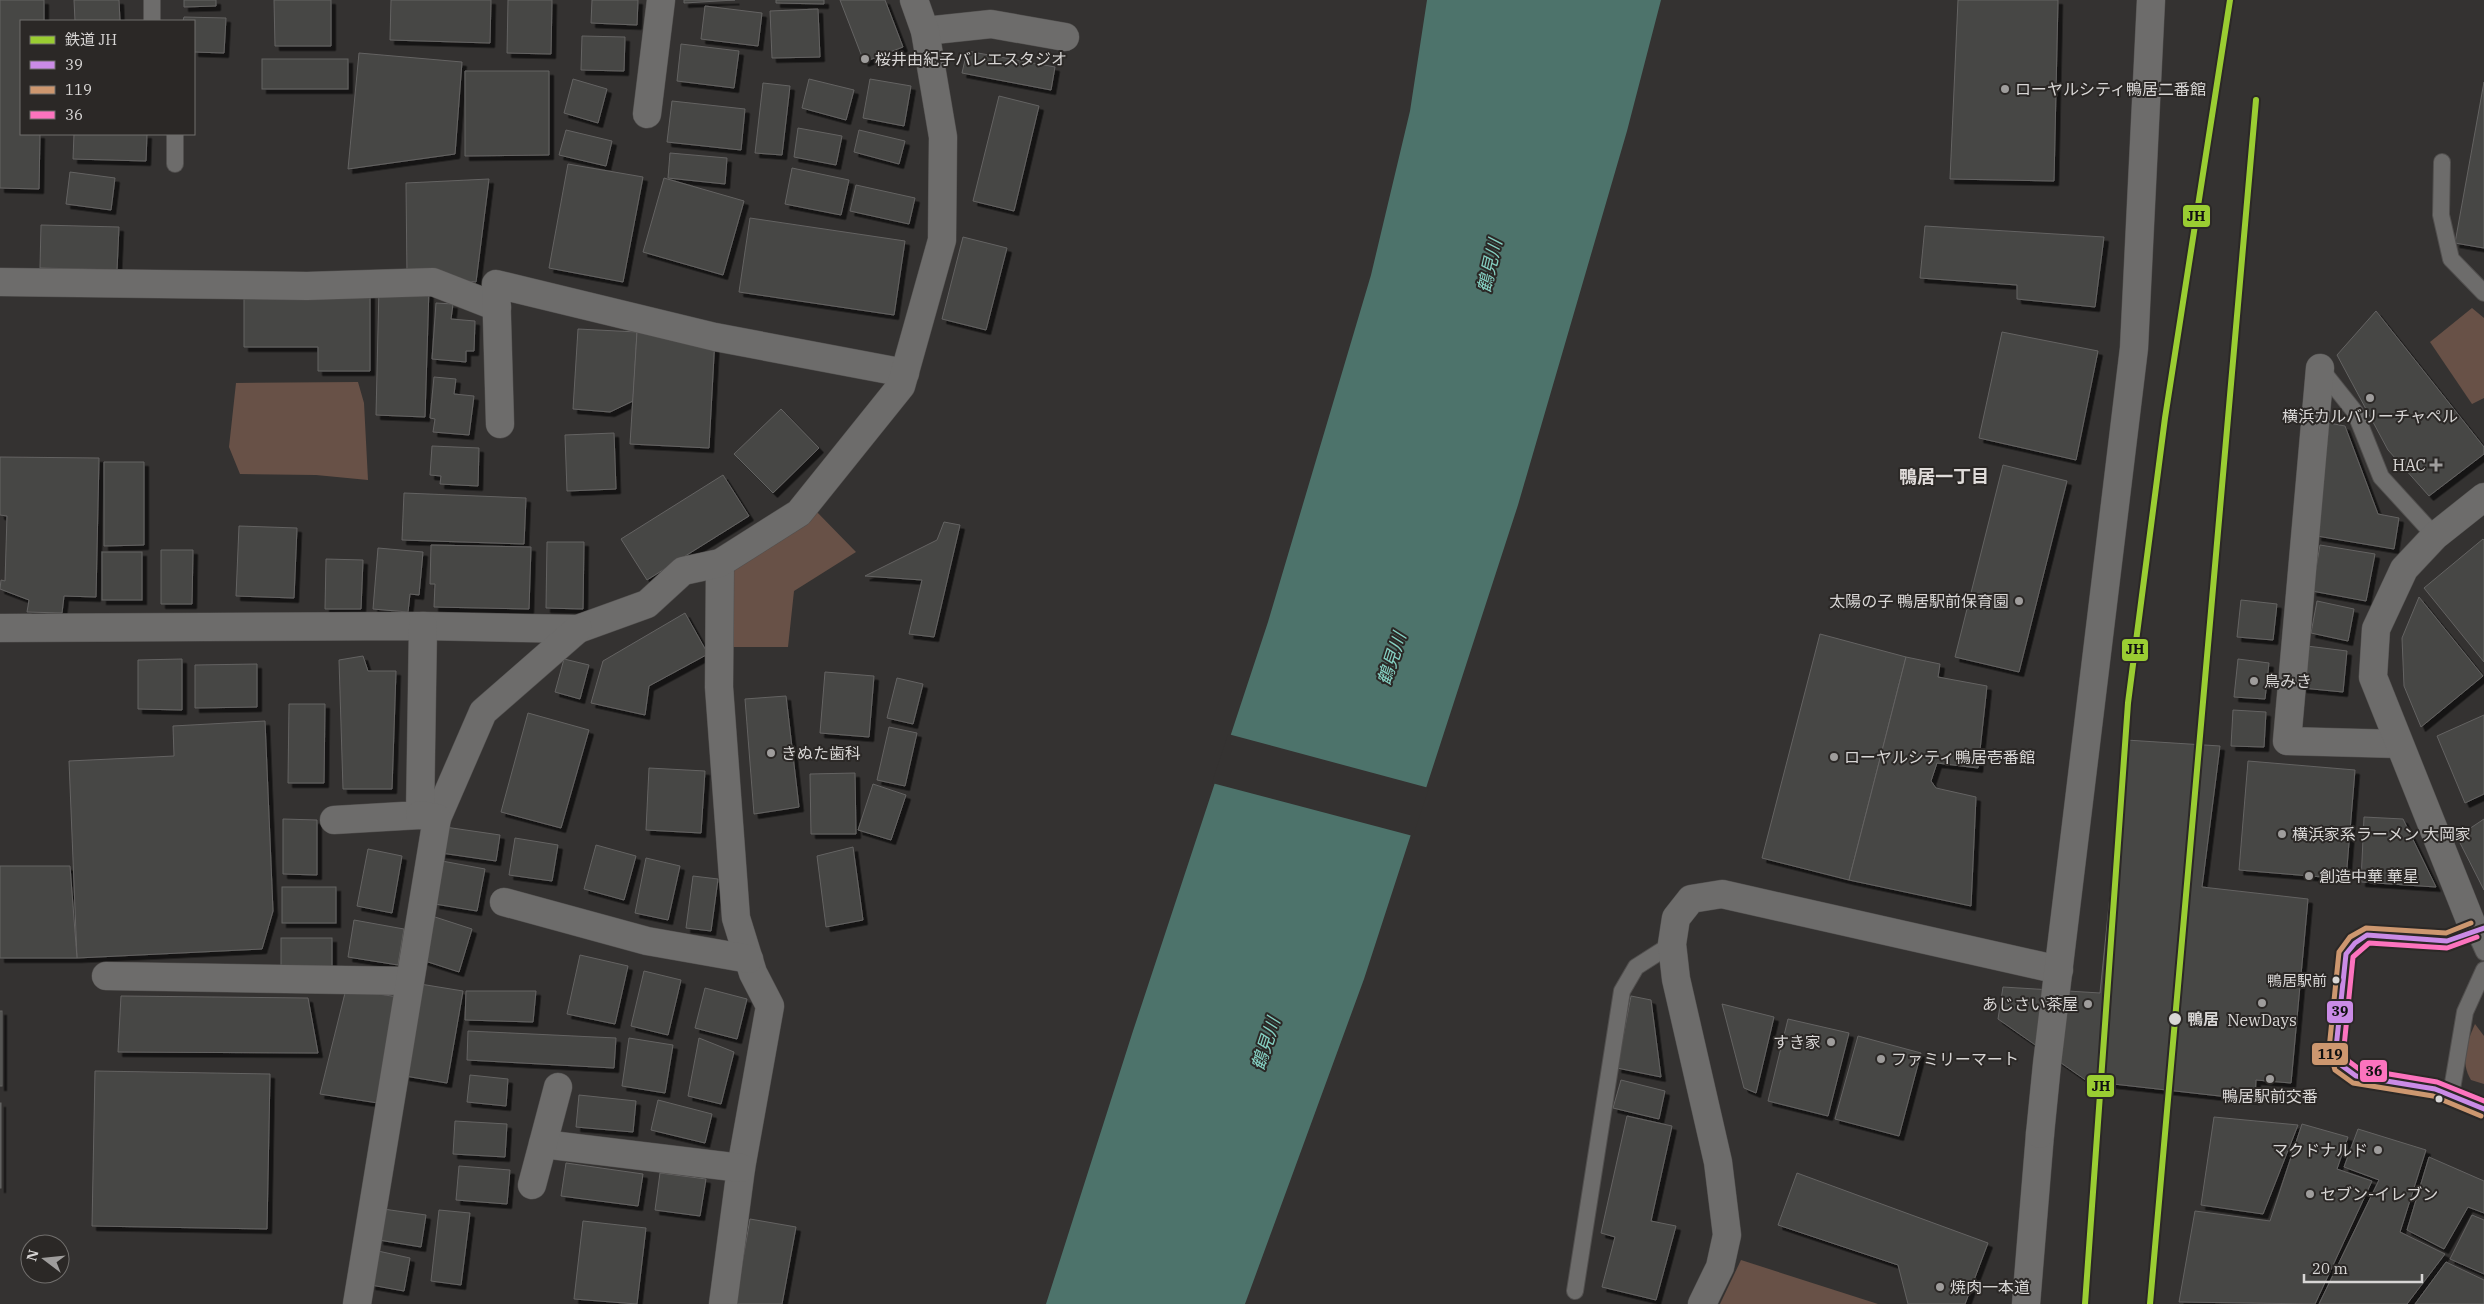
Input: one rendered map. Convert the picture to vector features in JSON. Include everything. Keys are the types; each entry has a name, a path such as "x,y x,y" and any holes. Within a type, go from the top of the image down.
{"street":[{"path":"647,114 661,0"},
{"path":"0,628 424,626 578,629 647,604 683,571 720,563 799,513 901,386 942,240 943,137 925,31 914,0"},
{"path":"2026,1304 2040,1134 2134,348 2151,0"},
{"path":"925,31 991,24 1065,37"},
{"path":"0,282 307,286 434,282 496,307"},
{"path":"500,424 496,284 716,337 905,373"},
{"path":"2320,368 2287,741 2399,744"},
{"path":"2481,937 2399,744 2373,677 2376,629 2404,569 2434,536 2484,497"},
{"path":"720,563 720,706 736,918 749,959 770,1006 741,1168 723,1304"},
{"path":"357,1304 382,1159 409,981 428,816 424,626"},
{"path":"428,816 483,712 578,629"},
{"path":"334,820 428,816"},
{"path":"1702,1304 1720,1267 1727,1234 1718,1162 1676,979 1672,944 1676,918 1691,899 1722,894 2059,970"},
{"path":"504,902 647,941 749,959"},
{"path":"106,976 409,981"},
{"path":"532,1184 558,1087"},
{"path":"543,1144 741,1168"}],"lane":[{"path":"152,0 152,20"},
{"path":"175,135 175,164"},
{"path":"2442,162 2441,215 2451,259 2484,293"},
{"path":"2320,368 2355,412 2380,477 2434,536"},
{"path":"2481,937 2447,941 2367,935 2356,943 2346,954 2336,1048 2341,1065 2356,1076 2435,1089 2484,1109"},
{"path":"1575,1291 1622,991 1636,967 1672,944"},
{"path":"2451,1095 2465,1012 2484,970"}],"shaded area":[{"path":"2472,308 2484,318 2484,398 2472,404 2430,342"},
{"path":"358,382 364,403 368,480 316,475 240,474 229,447 236,383"},
{"path":"815,510 856,552 794,591 788,647 730,647 729,572"},
{"path":"2475,1024 2484,1036 2484,1084 2471,1080 2465,1060 2467,1046"},
{"path":"1741,1260 1878,1304 1720,1304"}],"water":[{"name":"鶴見川","path":"1427,0 1661,0 1627,131 1518,505 1364,979 1245,1304 1046,1304 1132,1034 1268,622 1371,275 1410,111"}],"pier":[{"path":"1228,734 1429,788 1413,836 1212,783"}],"building":[{"path":"0,0 44,0 44,20 20,20 20,135 40,135 39,189 0,188"},
{"path":"74,0 119,0 120,20 75,20"},
{"path":"184,0 216,0 216,6 184,7"},
{"path":"274,0 331,0 331,46 275,46"},
{"path":"391,0 491,0 490,43 390,40"},
{"path":"508,0 552,0 551,54 507,53"},
{"path":"592,0 638,0 637,25 591,23"},
{"path":"684,0 735,0 684,3"},
{"path":"776,0 824,0 824,4 776,3"},
{"path":"840,0 885,0 903,47 864,62"},
{"name":"ローヤルシティ鴨居二番館","path":"1958,0 2058,0 2054,181 1950,179"},
{"path":"705,6 762,13 758,46 701,39"},
{"path":"818,9 820,57 772,58 770,11"},
{"path":"184,17 226,18 224,53 195,52 195,20 183,20"},
{"path":"582,36 625,37 624,71 581,70"},
{"path":"681,44 739,51 734,88 677,81"},
{"path":"967,51 1055,67 1051,90 962,73"},
{"path":"359,53 462,62 455,154 348,169"},
{"path":"262,59 348,59 348,89 262,89"},
{"path":"465,71 549,71 549,155 465,156"},
{"path":"573,79 607,89 598,123 564,113"},
{"path":"809,79 854,90 846,120 802,108"},
{"path":"870,79 911,86 904,126 863,118"},
{"path":"2484,82 2484,248 2455,243"},
{"path":"763,83 790,86 782,155 755,153"},
{"path":"999,96 1039,106 1014,211 973,201"},
{"path":"672,101 745,109 741,150 667,142"},
{"path":"798,128 842,136 836,165 794,157"},
{"path":"566,130 612,141 606,166 559,155"},
{"path":"859,130 905,141 899,164 854,152"},
{"path":"74,135 147,135 146,161 73,159"},
{"path":"670,153 727,158 725,184 668,178"},
{"path":"568,164 643,177 623,282 549,268"},
{"path":"792,168 849,180 841,215 785,204"},
{"path":"70,172 115,178 111,210 66,204"},
{"path":"664,178 744,201 723,275 643,252"},
{"path":"489,179 476,282 407,276 406,183"},
{"path":"856,185 915,198 909,224 850,211"},
{"path":"750,218 905,241 894,315 739,292"},
{"path":"41,225 119,227 117,270 40,268"},
{"path":"1925,226 2104,237 2095,307 2017,299 2017,285 1920,278"},
{"path":"963,237 1007,248 986,330 942,319"},
{"path":"379,287 429,288 425,417 376,415"},
{"path":"370,291 370,371 318,371 318,347 244,347 244,292"},
{"path":"436,303 453,304 451,319 475,321 474,351 466,351 466,362 432,359"},
{"path":"2376,311 2484,447 2484,454 2429,496 2388,450 2337,355"},
{"path":"578,329 637,332 633,401 610,412 573,409"},
{"path":"637,332 715,337 709,448 630,444"},
{"path":"2002,332 2098,351 2076,460 1979,438"},
{"path":"434,377 456,379 454,394 474,396 469,435 433,432 435,419 430,418"},
{"path":"781,409 819,448 773,493 734,454"},
{"path":"2329,423 2345,426 2378,514 2399,518 2394,549 2317,536"},
{"path":"614,433 616,489 567,491 565,435"},
{"path":"432,446 479,448 478,486 440,484 441,476 430,475"},
{"path":"0,457 99,458 96,597 64,596 62,613 27,612 29,600 0,589 1,580 5,581 7,516 0,515"},
{"path":"104,462 144,462 144,545 104,546"},
{"path":"2003,465 2067,481 2019,672 1955,657"},
{"path":"723,475 749,516 647,580 621,539"},
{"path":"404,493 526,498 524,544 402,540"},
{"path":"944,522 960,525 934,637 909,634 922,580 865,576 937,540"},
{"path":"239,526 297,528 294,598 236,596"},
{"path":"2484,540 2484,662 2424,588"},
{"path":"547,542 584,542 583,609 546,608"},
{"path":"431,545 531,547 529,609 434,607 435,584 430,584"},
{"path":"2320,545 2375,554 2366,601 2312,591"},
{"path":"378,548 423,552 419,595 410,594 408,612 373,609"},
{"path":"161,550 193,550 192,604 161,604"},
{"path":"102,552 142,552 142,600 102,600"},
{"path":"326,559 363,560 361,609 325,609"},
{"path":"2419,597 2483,676 2421,727 2404,686 2402,638"},
{"path":"2241,600 2277,604 2273,640 2237,637"},
{"path":"2317,601 2354,609 2348,641 2311,633"},
{"path":"685,613 708,654 649,686 645,715 591,703 603,661"},
{"name":"ローヤルシティ鴨居壱番館","path":"1820,634 1906,657 1849,880 1762,858"},
{"path":"2307,646 2347,651 2343,692 2302,688"},
{"path":"363,656 368,671 396,671 392,789 343,789 339,660"},
{"path":"1906,657 1940,664 1938,677 1987,686 1978,768 1937,763 1931,781 1936,788 1976,797 1971,906 1849,880"},
{"path":"182,659 182,710 138,709 138,660"},
{"path":"564,659 589,665 580,699 555,692"},
{"path":"2238,659 2269,663 2265,699 2234,697"},
{"path":"257,664 257,707 195,708 195,665"},
{"path":"825,672 874,676 869,737 820,733"},
{"path":"897,678 923,684 913,724 887,718"},
{"name":"きぬた歯科","path":"786,696 799,807 754,814 745,699"},
{"path":"289,704 325,704 324,783 288,783"},
{"path":"2233,710 2266,712 2264,747 2231,746"},
{"path":"528,713 589,730 561,828 501,812"},
{"path":"2484,715 2484,794 2465,803 2437,736"},
{"path":"265,721 273,911 262,949 77,958 69,761 174,756 173,726"},
{"path":"889,727 917,733 905,786 877,780"},
{"path":"2126,740 2220,746 2202,887 2308,899 2291,1083 2256,1080 2255,1100 2087,1081 1998,1019 2003,987 2100,993"},
{"path":"2248,761 2355,770 2346,879 2239,870"},
{"path":"649,768 705,771 701,833 646,830"},
{"path":"855,773 856,834 811,834 810,774"},
{"path":"873,784 906,795 891,840 858,830"},
{"path":"2364,817 2403,819 2436,887 2361,882"},
{"path":"283,819 317,820 317,875 283,874"},
{"path":"2484,819 2484,890 2457,837"},
{"path":"445,827 500,835 496,861 441,853"},
{"path":"515,838 558,845 552,881 509,875"},
{"path":"596,845 636,856 624,900 584,889"},
{"path":"853,847 863,920 826,927 817,856"},
{"path":"368,849 402,856 392,913 357,906"},
{"path":"646,858 680,866 668,920 635,913"},
{"path":"442,861 485,869 477,911 435,904"},
{"path":"0,866 70,866 77,958 0,958"},
{"path":"693,876 718,879 711,931 686,928"},
{"path":"282,887 336,887 336,923 282,923"},
{"path":"435,917 472,929 459,972 422,960"},
{"path":"354,920 404,929 398,965 348,957"},
{"path":"281,938 332,938 332,968 281,968"},
{"path":"580,955 628,966 615,1024 567,1014"},
{"path":"644,971 681,980 668,1035 631,1026"},
{"path":"420,984 463,991 447,1083 405,1076"},
{"path":"705,988 747,999 737,1039 695,1028"},
{"path":"346,989 398,997 378,1103 320,1094"},
{"path":"466,991 536,991 533,1022 465,1020"},
{"path":"121,996 308,998 318,1053 118,1052"},
{"path":"1631,996 1651,1000 1661,1077 1617,1068"},
{"path":"1722,1004 1774,1017 1756,1093 1744,1088"},
{"path":"0,1011 2,1011 2,1086 0,1086"},
{"path":"1788,1019 1849,1033 1828,1116 1768,1101"},
{"path":"468,1031 616,1038 614,1068 467,1060"},
{"path":"1858,1036 1921,1053 1899,1136 1835,1119"},
{"path":"629,1038 673,1045 665,1093 622,1086"},
{"path":"699,1038 734,1052 721,1104 688,1096"},
{"path":"95,1071 270,1074 267,1229 92,1226"},
{"path":"470,1075 508,1079 506,1106 467,1102"},
{"path":"1621,1080 1665,1091 1659,1119 1613,1108"},
{"path":"579,1095 636,1101 633,1132 576,1127"},
{"path":"658,1100 712,1114 705,1143 651,1130"},
{"path":"1,1103 1,1188 0,1188"},
{"path":"1627,1116 1672,1126 1651,1221 1676,1226 1656,1300 1602,1287 1615,1237 1601,1233"},
{"path":"2214,1117 2298,1125 2263,1214 2201,1205"},
{"path":"455,1121 507,1124 505,1157 453,1154"},
{"path":"2302,1124 2348,1137 2337,1169 2372,1181 2315,1304 2179,1302 2195,1211 2270,1221"},
{"path":"2358,1129 2426,1150 2400,1232 2445,1254 2407,1304 2319,1304 2379,1180 2344,1167"},
{"path":"2429,1157 2484,1181 2484,1213 2468,1207 2444,1249 2407,1230"},
{"path":"566,1163 643,1174 638,1206 561,1196"},
{"path":"459,1166 510,1170 507,1204 456,1200"},
{"path":"660,1173 706,1179 700,1216 655,1210"},
{"path":"1797,1173 1988,1243 1965,1304 1908,1304 1898,1265 1778,1225"},
{"path":"383,1209 426,1215 421,1247 379,1240"},
{"path":"439,1210 470,1213 461,1285 431,1281"},
{"path":"2472,1215 2484,1220 2484,1274 2450,1259"},
{"path":"750,1219 796,1227 782,1304 735,1304"},
{"path":"583,1221 646,1228 637,1304 574,1299"},
{"path":"378,1251 410,1258 404,1291 371,1285"},
{"path":"2446,1262 2484,1280 2484,1304 2415,1304"}],"rail line":[{"name":"JH","path":"2085,1304 2128,703 2165,418 2230,0"},
{"name":"JH","path":"2150,1304 2256,100"}],"transit line":[{"name":"119","path":"2471,923 2446,933 2366,928 2350,937 2339,952 2329,1049 2335,1070 2353,1083 2433,1096 2481,1116"},
{"name":"39","path":"2484,928 2447,941 2367,935 2355,943 2346,954 2336,1048 2341,1065 2356,1076 2435,1089 2484,1109"},
{"name":"36","path":"2477,937 2447,948 2369,943 2353,957 2344,1047 2347,1060 2359,1069 2437,1082 2484,1101"}],"place":[{"name":"桜井由紀子バレエスタジオ","path":"865,59"},
{"name":"ローヤルシティ鴨居二番館","path":"2005,89"},
{"name":"横浜カルバリーチャペル","path":"2370,398"},
{"name":"HAC","path":"2436,465"},
{"name":"太陽の子 鴨居駅前保育園","path":"2019,601"},
{"name":"鳥みき","path":"2254,681"},
{"name":"きぬた歯科","path":"771,753"},
{"name":"ローヤルシティ鴨居壱番館","path":"1834,757"},
{"name":"横浜家系ラーメン 大岡家","path":"2282,834"},
{"name":"創造中華 華星","path":"2309,876"},
{"name":"鴨居駅前","path":"2336,980"},
{"name":"NewDays","path":"2262,1003"},
{"name":"あじさい茶屋","path":"2088,1004"},
{"name":"鴨居","path":"2175,1019"},
{"name":"すき家","path":"1831,1042"},
{"name":"ファミリーマート","path":"1881,1059"},
{"name":"鴨居駅前交番","path":"2270,1079"},
{"name":"マクドナルド","path":"2378,1150"},
{"name":"セブン-イレブン","path":"2310,1194"},
{"name":"焼肉一本道","path":"1940,1287"}],"district":[{"name":"鴨居一丁目","path":"1944,477"}]}
